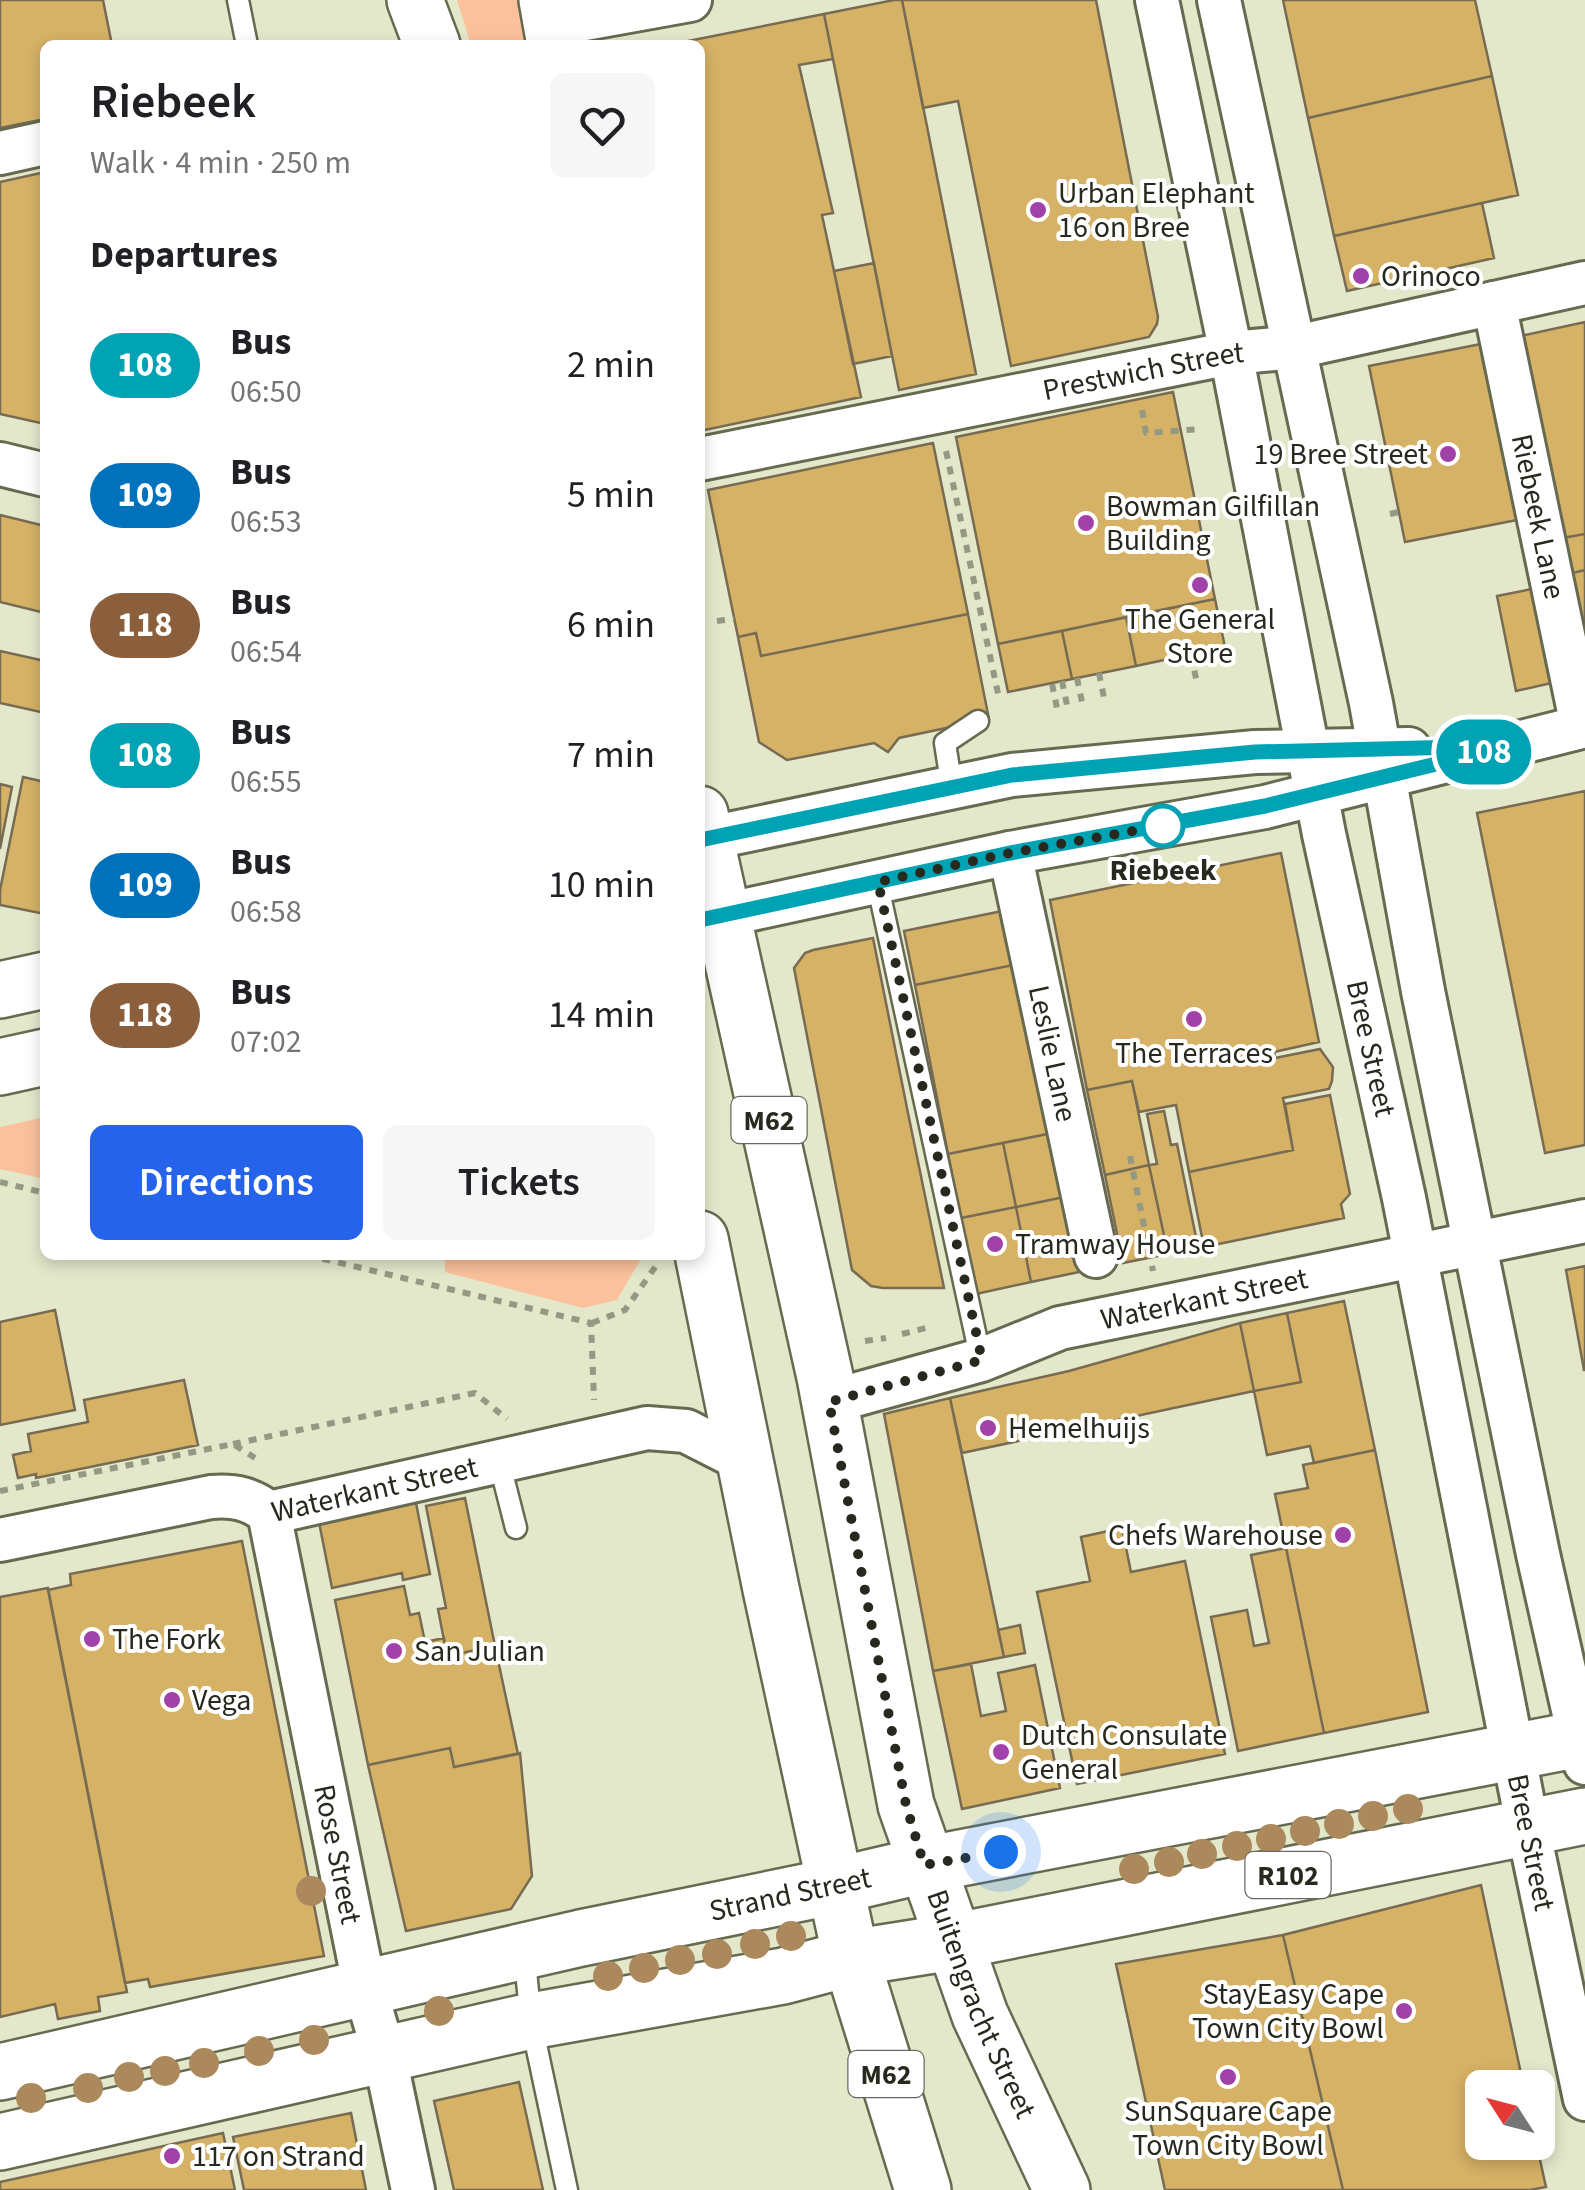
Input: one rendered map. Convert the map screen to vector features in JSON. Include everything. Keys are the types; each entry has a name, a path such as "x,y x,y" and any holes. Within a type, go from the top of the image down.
{"main road":[{"path":"415,0 430,40"},
{"name":"Buitengracht Street","path":"705,857 712,918 829,1402 906,1805 980,2015 1062,2190"},
{"path":"0,990 40,981"},
{"path":"0,1067 40,1058"},
{"name":"M62","path":"682,1260 745,1460 850,1958 923,2190"},
{"name":"Strand Street","path":"0,2072 524,1951 924,1865 1513,1754 1583,1747"},
{"name":"R102","path":"850,1958 952,1942 1585,1816"},
{"path":"0,2142 531,2021 783,1976 850,1958"}],"street":[{"path":"551,23 690,0"},
{"name":"Bree Street","path":"1157,0 1231,353 1312,773 1416,1255 1585,2099"},
{"name":"Bree Street","path":"1218,0 1383,763 1423,991 1492,1240 1538,1554 1583,1747"},
{"path":"0,153 40,144"},
{"name":"Prestwich Street","path":"705,458 1231,353 1296,347 1585,283"},
{"name":"Riebeek Lane","path":"1494,303 1584,726"},
{"path":"0,464 40,475"},
{"path":"712,918 1010,853 1265,806 1312,773 1489,751 1584,726"},
{"path":"705,830 1012,775 1255,752 1312,773"},
{"name":"Leslie Lane","path":"1010,853 1096,1256"},
{"name":"Waterkant Street","path":"829,1402 982,1360 1060,1328 1585,1221"},
{"name":"Waterkant Street","path":"0,1540 211,1496 233,1496 256,1503 270,1513 506,1442 648,1428 686,1431 745,1460"},
{"name":"Rose Street","path":"270,1513 364,1990 384,2053 413,2190"}],"lane":[{"path":"238,0 246,40"},
{"path":"952,788 945,743 978,721"},
{"path":"878,882 982,1360"},
{"path":"506,1442 516,1528"},
{"path":"524,1951 531,2021 568,2190"}],"path":[{"path":"1141,406 1146,433 1202,429"},
{"path":"940,411 1000,704"},
{"path":"1390,514 1399,512"},
{"path":"717,622 734,618"},
{"path":"1191,655 1197,683"},
{"path":"1098,674 1105,703"},
{"path":"1077,678 1083,707"},
{"path":"1062,681 1068,710"},
{"path":"1052,684 1058,713"},
{"path":"1130,1156 1156,1282"},
{"path":"0,1182 40,1191"},
{"path":"328,1260 591,1323 626,1310 671,1260"},
{"path":"578,1406 598,1400 590,1378 591,1323"},
{"path":"902,1334 919,1330"},
{"path":"865,1342 886,1338"},
{"path":"233,1444 475,1393 506,1442"}],"shaded area":[{"path":"457,0 521,0 527,40 469,40"},
{"path":"40,1118 40,1178 0,1169 0,1127"},
{"path":"445,1260 640,1260 617,1300 583,1308 445,1272"}],"building":[{"path":"0,0 103,0 111,40 40,40 40,120 0,128"},
{"path":"902,0 976,374 899,390 824,14"},
{"path":"902,0 1096,0 1158,317 1149,337 1011,366 958,101 923,108"},
{"path":"1283,0 1475,0 1492,76 1308,118"},
{"path":"824,14 833,59 799,65 833,213 822,215 861,397 705,430 705,40 693,40"},
{"path":"1492,76 1518,195 1334,236 1308,118"},
{"path":"40,173 40,423 0,414 0,182"},
{"path":"1482,203 1494,258 1347,291 1334,236"},
{"path":"874,263 892,356 853,364 834,271"},
{"path":"1585,322 1585,534 1557,539 1516,337"},
{"name":"19 Bree Street","path":"1486,343 1522,519 1405,542 1369,366"},
{"name":"Bowman Gilfillan Building","path":"1173,392 1215,599 998,644 956,437"},
{"path":"933,443 968,614 761,656 756,633 738,637 708,490"},
{"path":"0,515 40,525 40,612 0,602"},
{"path":"1585,534 1585,570 1565,575 1557,539"},
{"path":"1585,570 1585,673 1565,575"},
{"path":"1537,588 1556,682 1516,691 1497,596"},
{"path":"1215,599 1225,647 1136,666 1126,617"},
{"path":"968,614 989,719 899,738 888,752 874,743 787,760 759,742 738,637 756,633 761,656"},
{"path":"1126,617 1136,666 1072,679 1062,631"},
{"path":"1062,631 1072,679 1008,692 998,644"},
{"path":"0,651 40,660 40,712 0,703"},
{"path":"23,777 40,781 40,913 0,905"},
{"path":"0,784 12,787 0,849"},
{"path":"1585,791 1585,1145 1545,1153 1477,813"},
{"name":"The Terraces","path":"1281,853 1319,1042 1274,1052 1275,1058 1320,1049 1333,1067 1332,1081 1329,1089 1283,1098 1293,1150 1189,1172 1176,1105 1139,1112 1132,1081 1087,1090 1050,900"},
{"path":"1012,909 1023,963 915,985 904,931"},
{"path":"873,938 944,1288 871,1286 852,1270 794,968 805,953"},
{"path":"1023,963 1057,1132 948,1154 915,985"},
{"path":"1132,1081 1149,1165 1105,1175 1087,1090"},
{"path":"1330,1095 1350,1194 1341,1204 1344,1218 1204,1247 1189,1172 1293,1150 1285,1104"},
{"path":"1164,1111 1171,1145 1177,1144 1198,1247 1168,1254 1149,1165 1157,1164 1147,1114"},
{"path":"1057,1132 1069,1196 1016,1207 1003,1143"},
{"path":"1003,1143 1016,1207 961,1218 948,1154"},
{"path":"1149,1165 1168,1254 1123,1263 1105,1175"},
{"path":"1069,1196 1084,1271 1031,1282 1016,1207"},
{"name":"Tramway House","path":"1016,1207 1031,1282 976,1294 961,1218"},
{"path":"1585,1266 1585,1370 1584,1370 1566,1270"},
{"path":"1344,1301 1375,1450 1314,1463 1310,1446 1267,1455 1254,1391 1301,1382 1287,1313"},
{"path":"55,1310 75,1410 0,1425 0,1322"},
{"path":"1287,1313 1301,1382 1254,1391 1240,1323"},
{"path":"1240,1323 1254,1391 962,1453 950,1398 1069,1371"},
{"path":"184,1380 198,1445 36,1478 36,1474 18,1478 13,1455 31,1451 28,1434 88,1422 84,1400"},
{"path":"950,1398 1004,1657 933,1671 884,1414"},
{"path":"1375,1450 1428,1712 1324,1733 1275,1494 1308,1488 1303,1465"},
{"path":"414,1493 430,1574 403,1580 402,1573 332,1588 317,1512"},
{"path":"465,1498 495,1646 447,1656 438,1609 446,1608 426,1506"},
{"path":"1122,1528 1131,1572 1185,1561 1225,1754 1077,1784 1037,1592 1090,1581 1081,1537"},
{"name":"Vega","path":"242,1541 324,1956 150,1987 148,1979 125,1983 48,1590 71,1585 70,1574"},
{"path":"1286,1548 1324,1733 1238,1751 1211,1617 1247,1610 1254,1646 1269,1643 1251,1555"},
{"path":"404,1586 410,1615 419,1613 425,1642 444,1638 447,1656 495,1646 518,1754 454,1767 450,1748 368,1765 335,1600"},
{"path":"48,1588 127,1992 98,1997 100,2011 58,2019 55,2004 0,2017 0,1597"},
{"path":"1020,1625 1025,1653 1004,1657 998,1630"},
{"name":"Dutch Consulate General","path":"971,1664 981,1716 1006,1711 998,1673 1035,1665 1060,1788 962,1809 933,1671"},
{"path":"450,1748 454,1767 520,1753 532,1876 511,1909 406,1931 368,1765"},
{"name":"StayEasy Cape Town City Bowl","path":"1481,1885 1520,2070 1465,2070 1465,2160 1540,2160 1546,2187 1343,2190 1283,1935"},
{"name":"SunSquare Cape Town City Bowl","path":"1283,1935 1343,2190 1165,2190 1116,1964"},
{"path":"519,2082 543,2190 454,2190 434,2101"},
{"path":"351,2113 366,2190 244,2190 233,2137"},
{"name":"117 on Strand","path":"223,2133 235,2190 0,2190 0,2182"}],"bus line":[{"name":"108","path":"705,839 1012,775 1255,752 1460,747 1489,751 1265,806 1010,853 705,919"}],"place":[{"name":"Urban Elephant 16 on Bree","path":"1038,210"},
{"name":"Orinoco","path":"1361,276"},
{"name":"19 Bree Street","path":"1448,454"},
{"name":"Bowman Gilfillan Building","path":"1086,523"},
{"name":"The General Store","path":"1200,585"},
{"name":"Riebeek","path":"1163,826"},
{"name":"The Terraces","path":"1194,1019"},
{"name":"Tramway House","path":"995,1244"},
{"name":"Hemelhuijs","path":"988,1428"},
{"name":"Chefs Warehouse","path":"1343,1535"},
{"name":"The Fork","path":"92,1639"},
{"name":"San Julian","path":"394,1651"},
{"name":"Vega","path":"172,1700"},
{"name":"Dutch Consulate General","path":"1001,1752"},
{"name":"StayEasy Cape Town City Bowl","path":"1404,2011"},
{"name":"SunSquare Cape Town City Bowl","path":"1228,2077"},
{"name":"117 on Strand","path":"172,2156"}],"route":[{"path":"1001,1852 924,1865 906,1805 829,1402 982,1360 878,882 1167,825 1163,826"}]}
